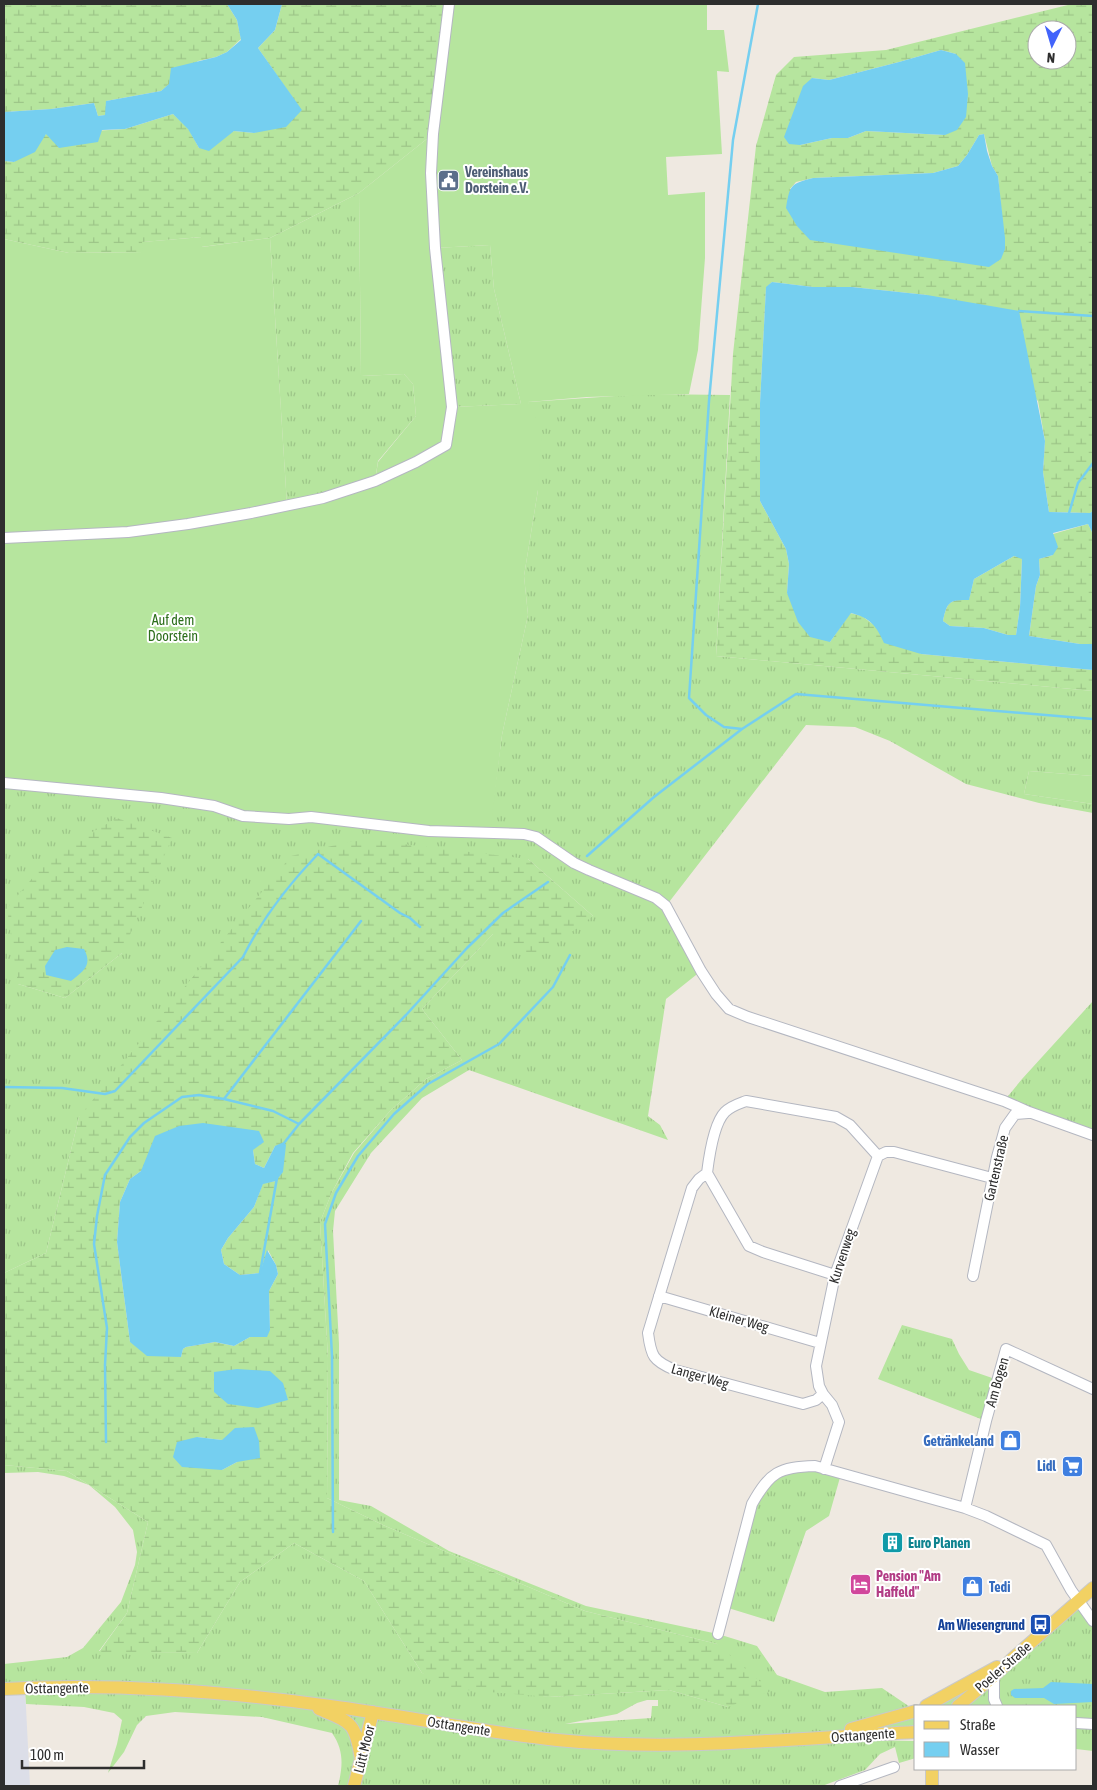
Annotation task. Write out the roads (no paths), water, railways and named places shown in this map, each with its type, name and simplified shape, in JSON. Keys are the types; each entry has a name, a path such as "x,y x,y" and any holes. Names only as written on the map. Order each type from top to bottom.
{"main road":[{"name":"Poeler Straße","path":"959,1705 1093,1588"},
{"path":"928,1705 1011,1660"},
{"name":"Osttangente","path":"4,1689 80,1686 238,1694 373,1712 501,1733 559,1740 658,1746 799,1740 914,1732"},
{"path":"304,1703 346,1720 357,1734 361,1759"},
{"name":"Lütt Moor","path":"354,1786 373,1712"},
{"path":"799,1740 861,1727 914,1712"},
{"path":"932,1770 932,1786"}],"street":[{"path":"4,538 128,532 188,524 323,498 375,481 416,462 446,445 452,407 435,248 431,173 433,134 449,4"},
{"path":"4,783 161,798 214,806 243,816 288,819 311,818 429,831 524,834 536,837 574,863 656,898 666,906 701,971 716,994 729,1009 748,1017 1004,1101 1093,1135"},
{"name":"Langer Weg","path":"823,1394 816,1400 803,1404 675,1370 660,1364 653,1357 648,1333 692,1188 707,1173 720,1121 724,1113 734,1105 746,1101 778,1105 836,1117 850,1125 878,1156"},
{"name":"Gartenstraße","path":"973,1276 992,1178 1005,1128 1016,1114 1029,1112"},
{"path":"878,1156 886,1152 894,1152 992,1178"},
{"name":"Kurvenweg","path":"824,1469 839,1422 832,1405 819,1386 816,1366 835,1275 878,1156"},
{"path":"707,1173 750,1246 835,1275"},
{"name":"Kleiner Weg","path":"659,1296 820,1343"},
{"name":"Am Bogen","path":"965,1508 1006,1349 1093,1389"},
{"path":"718,1634 752,1504 763,1485 777,1472 796,1467 815,1466 965,1508 1046,1545 1078,1602 1093,1620"},
{"path":"994,1676 994,1699 997,1705"},
{"path":"1077,1723 1093,1724"},
{"path":"840,1786 894,1767"}],"water":[{"path":"227,4 282,4 275,30 258,48 302,110 286,127 254,133 234,131 209,151 199,148 188,129 173,114 125,129 102,130 98,142 59,148 46,134 35,152 14,162 4,161 4,112 51,109 94,103 98,116 105,115 106,101 161,91 169,84 171,68 216,57 227,52 241,40 237,20"},
{"path":"941,50 956,54 965,63 968,94 966,117 957,130 945,135 866,131 848,138 832,138 800,145 789,144 784,137 803,86 812,78 829,80"},
{"path":"984,134 992,166 998,176 1005,238 1005,249 1001,259 989,267 810,240 797,226 786,208 792,187 795,184 813,178 933,173 958,166 979,135"},
{"path":"772,282 813,287 852,287 927,295 1019,311 1045,441 1043,472 1049,512 1090,513 1093,511 1093,534 1088,524 1053,533 1058,547 1053,555 1039,559 1040,575 1036,586 1029,636 1080,644 1093,644 1093,670 921,654 884,643 872,623 863,617 851,613 830,642 810,637 798,622 787,593 789,564 786,549 760,501 760,403 766,287","holes":["1014,556 1022,559 1020,607 1016,635 1008,635 984,628 950,626 943,621 946,609 950,603 957,600 969,600 974,579"]},
{"path":"67,947 84,949 87,955 85,968 71,981 46,975 45,966 55,950"},
{"path":"203,1123 259,1131 264,1142 253,1150 255,1164 264,1168 275,1146 284,1142 286,1145 283,1172 276,1181 263,1184 254,1207 228,1238 221,1250 224,1264 240,1275 260,1273 267,1250 276,1265 278,1274 269,1291 270,1330 267,1337 250,1337 234,1346 215,1342 186,1347 183,1349 181,1357 147,1356 130,1342 117,1242 120,1202 130,1179 141,1171 155,1136 179,1126"},
{"path":"237,1369 270,1371 283,1383 288,1400 258,1408 228,1404 214,1392 214,1372"},
{"path":"254,1427 259,1441 260,1458 237,1462 222,1470 182,1467 173,1457 177,1442 197,1437 222,1440 235,1428"},
{"path":"1051,1682 1093,1684 1093,1702 1054,1704 1044,1698 1015,1698 1011,1695 1011,1691 1014,1689 1043,1688"}],"waterway":[{"path":"742,729 724,727 706,715 689,698 709,401 733,140 758,4"},
{"path":"1019,311 1093,316"},
{"path":"1069,513 1078,483 1093,463"},
{"path":"587,856 654,797 742,729 796,694 1093,719"},
{"path":"4,1087 62,1088 105,1094 115,1091 243,957 277,903 318,854 420,927"},
{"path":"284,1143 299,1124 406,1015 467,948 503,913 548,882"},
{"path":"224,1099 361,921"},
{"path":"333,1532 332,1356 325,1224 336,1193 358,1156 394,1114 428,1084 499,1044 553,987 570,955"},
{"path":"106,1442 105,1365 107,1328 94,1244 105,1175 130,1137 144,1123 182,1097 199,1095 224,1099 273,1111 299,1124"},
{"path":"260,1273 277,1178"}],"place":[{"name":"Vereinshaus Dorstein e.V.","path":"449,180"},
{"name":"Getränkeland","path":"1010,1441"},
{"name":"Lidl","path":"1072,1466"},
{"name":"Euro Planen","path":"892,1543"},
{"name":"Pension \"Am Haffeld\"","path":"860,1584"},
{"name":"Tedi","path":"973,1587"},
{"name":"Am Wiesengrund","path":"1041,1625"}],"park label":[{"name":"Auf dem Doorstein","path":"173,628"}]}
